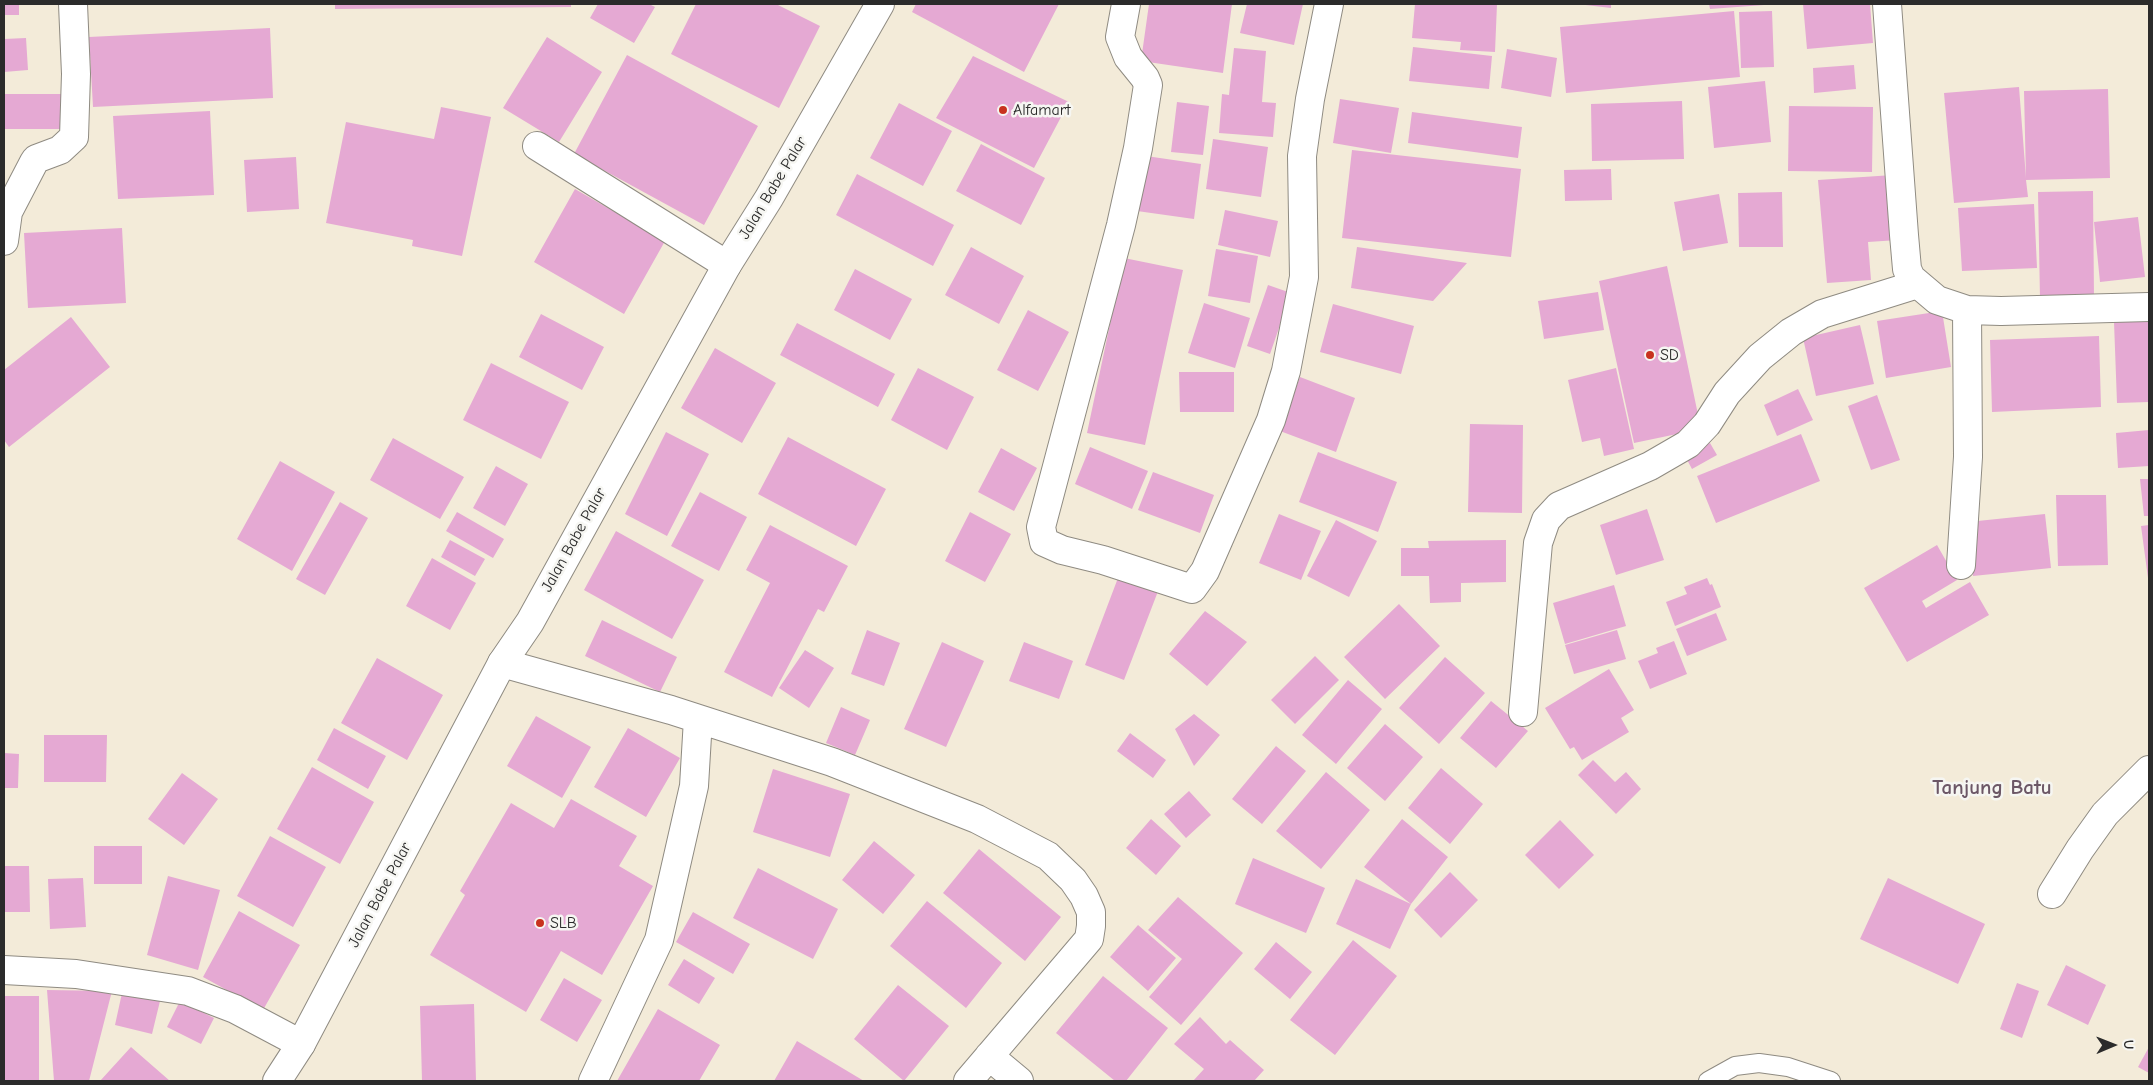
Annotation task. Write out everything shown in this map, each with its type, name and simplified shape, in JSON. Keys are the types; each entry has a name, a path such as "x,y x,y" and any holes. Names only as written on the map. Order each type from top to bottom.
{"street":[{"path":"4,241 8,212 36,159 60,150 74,137 76,74 73,4"},
{"name":"Jalan Babe Palar","path":"277,1081 301,1044 502,663 530,622 727,265 769,198 880,4"},
{"path":"1126,4 1120,37 1128,57 1145,78 1148,85 1138,148 1121,225 1040,527 1044,542 1062,550 1103,560 1192,589 1205,571 1271,420 1286,371 1304,277 1302,156 1310,99 1329,4"},
{"path":"1887,4 1907,269 1912,278 1937,300 1968,310 2001,311 2149,307"},
{"path":"536,146 727,265"},
{"path":"1523,712 1538,543 1546,520 1564,503 1650,466 1688,444 1707,424 1734,385 1760,357 1791,332 1822,314 1918,284"},
{"path":"1961,565 1968,457 1968,310"},
{"path":"502,663 629,697 832,762 978,820 1048,856 1073,880 1084,896 1091,912 1092,926 1089,939 968,1081"},
{"path":"593,1081 659,940 694,786 698,719"},
{"path":"2052,894 2080,849 2105,814 2149,770"},
{"path":"4,970 76,974 188,991 235,1009 301,1044"},
{"path":"990,1056 1019,1081"}],"lane":[{"path":"1708,1081 1735,1066 1759,1063 1788,1067 1831,1081"}],"building":[{"path":"4,4 19,4 19,15 4,15"},
{"path":"335,4 571,4 571,7 335,9"},
{"path":"598,4 649,4 655,7 634,43 590,18"},
{"path":"696,4 776,4 820,26 779,108 671,54"},
{"path":"916,4 1059,4 1024,72 912,12"},
{"path":"1149,4 1232,4 1223,73 1141,61"},
{"path":"1247,4 1303,4 1294,45 1240,33"},
{"path":"1415,4 1497,4 1495,52 1460,50 1461,42 1412,38"},
{"path":"1577,4 1611,4 1611,8"},
{"path":"1709,4 1764,4 1764,5 1710,9"},
{"path":"1803,4 1870,4 1873,43 1807,49"},
{"path":"1734,11 1740,77 1566,93 1560,27"},
{"path":"1772,11 1774,67 1741,68 1739,12"},
{"path":"270,28 273,98 93,107 89,37"},
{"path":"547,37 602,72 559,142 503,108"},
{"path":"26,38 28,70 4,72 4,39"},
{"path":"1413,47 1492,56 1489,89 1409,81"},
{"path":"1234,48 1266,51 1262,102 1276,103 1273,137 1219,133 1222,94 1229,95"},
{"path":"1507,49 1557,58 1551,97 1501,88"},
{"path":"627,55 758,126 704,225 574,154"},
{"name":"Alfamart","path":"973,56 1069,102 1034,168 936,118"},
{"path":"1854,65 1856,89 1814,93 1813,68"},
{"path":"1765,81 1771,142 1714,148 1708,87"},
{"path":"2019,87 2026,178 2024,91 2108,89 2110,178 2026,180 2028,197 1954,203 1944,93"},
{"path":"4,94 70,94 70,129 4,129"},
{"path":"1340,99 1399,108 1391,153 1333,143"},
{"path":"1682,101 1684,159 1592,161 1591,104"},
{"path":"1177,102 1209,106 1203,155 1171,152"},
{"path":"899,103 952,131 923,186 870,158"},
{"path":"1789,106 1873,107 1872,172 1788,171"},
{"path":"441,107 491,117 462,256 412,246 413,240 326,223 346,122 434,139"},
{"path":"210,111 214,195 118,199 113,116"},
{"path":"1412,112 1522,127 1518,158 1408,143"},
{"path":"1213,139 1268,147 1261,197 1206,189"},
{"path":"981,144 1045,178 1021,225 956,191"},
{"path":"1352,150 1521,169 1511,257 1342,238"},
{"path":"1146,156 1201,164 1194,219 1137,211"},
{"path":"296,157 299,209 247,212 244,160"},
{"path":"1611,169 1612,200 1565,201 1564,170"},
{"path":"857,174 954,225 933,266 836,215"},
{"path":"1893,175 1898,240 1868,242 1871,280 1827,283 1818,180"},
{"path":"575,189 665,241 624,314 534,262"},
{"path":"2093,191 2094,298 2040,299 2038,192"},
{"path":"1782,192 1783,247 1739,247 1738,193"},
{"path":"1719,194 1728,243 1683,251 1674,202"},
{"path":"2034,204 2037,268 1962,271 1958,208"},
{"path":"1225,210 1278,221 1270,257 1218,245"},
{"path":"2138,217 2145,277 2100,282 2094,222"},
{"path":"122,228 126,303 28,308 24,233"},
{"path":"971,247 1024,276 999,324 945,295"},
{"path":"1357,247 1467,263 1433,301 1351,288"},
{"path":"1216,249 1258,256 1250,303 1208,296"},
{"path":"1124,258 1183,270 1145,445 1087,433"},
{"name":"SD","path":"1667,266 1701,429 1634,443 1599,281"},
{"path":"855,269 912,299 890,340 834,310"},
{"path":"1268,285 1291,293 1270,354 1247,346"},
{"path":"1598,292 1604,330 1544,339 1538,301"},
{"path":"1204,303 1250,318 1235,368 1188,353"},
{"path":"1333,304 1414,326 1401,374 1320,352"},
{"path":"1028,310 1069,332 1038,391 997,370"},
{"path":"1942,311 1951,367 1886,378 1877,321"},
{"path":"541,314 604,347 582,390 519,357"},
{"path":"71,317 110,367 9,447 4,440 4,370"},
{"path":"2149,321 2149,402 2117,403 2114,322"},
{"path":"797,323 895,374 878,407 780,355"},
{"path":"1860,325 1874,384 1816,396 1803,338"},
{"path":"2099,336 2101,407 1992,412 1990,340"},
{"path":"715,348 776,383 742,443 681,408"},
{"path":"491,363 569,402 541,459 463,420"},
{"path":"918,368 974,397 947,450 891,420"},
{"path":"1616,368 1634,449 1604,456 1600,438 1582,442 1568,380"},
{"path":"1179,372 1234,372 1234,412 1180,412"},
{"path":"1300,377 1355,398 1336,452 1280,431"},
{"path":"1798,389 1813,420 1777,436 1764,405"},
{"path":"1877,395 1900,460 1871,470 1848,406"},
{"path":"1470,424 1523,425 1522,513 1468,512"},
{"path":"2149,430 2149,466 2118,468 2116,433"},
{"path":"666,432 709,454 667,536 625,514"},
{"path":"1801,434 1820,481 1716,523 1697,476"},
{"path":"788,437 886,489 856,546 758,494"},
{"path":"393,438 464,477 440,519 370,480"},
{"path":"1710,443 1717,455 1692,469 1685,456"},
{"path":"1090,447 1148,471 1132,509 1075,484"},
{"path":"1001,448 1037,468 1014,511 978,492"},
{"path":"1318,452 1397,482 1378,532 1299,502"},
{"path":"280,461 335,492 292,571 237,539"},
{"path":"496,466 528,484 505,526 473,508"},
{"path":"1153,472 1214,495 1200,533 1138,510"},
{"path":"2140,479 2149,479 2149,516 2144,516"},
{"path":"700,492 747,517 719,571 671,546"},
{"path":"2056,495 2106,495 2108,565 2058,566"},
{"path":"340,502 368,518 325,595 296,579"},
{"path":"1647,509 1664,560 1616,575 1600,525"},
{"path":"457,512 504,539 493,558 446,531"},
{"path":"970,512 1011,534 985,582 945,561"},
{"path":"1279,514 1321,531 1301,580 1259,563"},
{"path":"2045,514 2051,568 1973,576 1968,522"},
{"path":"1336,520 1377,541 1349,597 1307,576"},
{"path":"770,525 848,566 824,612 818,609 772,697 724,672 770,583 746,570"},
{"path":"2149,525 2149,578 2148,578 2141,526"},
{"path":"616,531 704,580 672,639 584,590"},
{"path":"450,540 485,559 475,576 441,557"},
{"path":"1506,540 1506,582 1461,583 1461,602 1430,603 1429,576 1401,576 1401,548 1429,548 1428,541"},
{"path":"1937,545 1957,580 1922,601 1926,608 1970,582 1989,615 1907,662 1864,588"},
{"path":"432,558 476,583 450,630 406,606"},
{"path":"1121,570 1160,586 1124,680 1085,665"},
{"path":"1707,578 1710,585 1712,584 1721,607 1675,626 1666,602 1687,594 1684,587"},
{"path":"1614,585 1626,626 1565,644 1553,603"},
{"path":"1399,604 1440,646 1385,699 1344,657"},
{"path":"1205,611 1247,642 1207,686 1169,654"},
{"path":"1716,613 1727,640 1687,656 1676,629"},
{"path":"602,620 677,657 660,692 585,656"},
{"path":"867,630 900,643 884,686 851,674"},
{"path":"1617,630 1626,659 1574,674 1565,645"},
{"path":"1674,641 1687,674 1650,689 1638,661 1658,653 1656,648"},
{"path":"942,642 984,661 946,747 904,729"},
{"path":"1024,642 1073,661 1059,699 1009,681"},
{"path":"805,650 834,668 809,708 779,688"},
{"path":"1315,656 1339,680 1295,724 1271,700"},
{"path":"1445,657 1485,693 1439,744 1399,708"},
{"path":"377,658 443,695 407,760 341,723"},
{"path":"1609,669 1634,710 1621,718 1629,732 1582,760 1574,747 1570,749 1545,708"},
{"path":"1348,680 1382,709 1336,764 1302,735"},
{"path":"1491,701 1528,731 1496,768 1460,738"},
{"path":"841,707 870,720 855,755 826,743"},
{"path":"1194,714 1220,735 1194,766 1175,729"},
{"path":"536,716 591,747 562,798 507,766"},
{"path":"1385,724 1423,757 1385,801 1347,768"},
{"path":"334,728 386,756 368,789 317,760"},
{"path":"628,728 680,758 646,817 594,787"},
{"path":"1130,733 1166,760 1153,778 1117,751"},
{"path":"44,735 107,735 106,782 44,782"},
{"path":"1276,746 1306,771 1262,824 1232,799"},
{"path":"4,753 19,754 18,788 4,788"},
{"path":"1593,760 1615,782 1626,772 1641,789 1616,814 1578,775"},
{"path":"312,767 374,802 340,864 277,829"},
{"path":"1441,768 1483,804 1450,844 1408,808"},
{"path":"773,769 850,794 830,857 753,832"},
{"path":"1326,772 1370,810 1321,869 1276,831"},
{"path":"182,773 218,799 184,845 148,819"},
{"path":"1189,791 1211,815 1186,838 1164,814"},
{"name":"SLB","path":"571,799 637,836 619,866 653,886 602,975 561,951 526,1012 430,955 465,895 460,891 511,803 554,828"},
{"path":"1151,819 1181,846 1156,875 1126,848"},
{"path":"1402,819 1448,857 1411,904 1364,867"},
{"path":"1560,820 1594,855 1559,889 1525,855"},
{"path":"270,836 326,867 293,927 237,896"},
{"path":"874,841 915,875 883,914 842,880"},
{"path":"94,846 142,846 142,884 94,884"},
{"path":"979,849 1061,917 1025,961 943,893"},
{"path":"1253,858 1325,888 1306,933 1235,904"},
{"path":"4,866 29,866 30,912 4,912"},
{"path":"758,868 838,909 813,959 733,918"},
{"path":"1450,872 1478,900 1441,938 1414,910"},
{"path":"168,876 220,890 198,970 147,955"},
{"path":"83,878 86,927 50,929 48,879"},
{"path":"1888,878 1985,924 1958,984 1860,939"},
{"path":"1356,879 1411,904 1390,949 1336,924"},
{"path":"1178,897 1243,953 1181,1025 1149,997 1182,959 1148,930"},
{"path":"927,901 1002,963 966,1008 890,946"},
{"path":"239,911 300,945 263,1010 203,977"},
{"path":"693,912 750,944 733,974 676,942"},
{"path":"1138,925 1176,958 1148,991 1110,957"},
{"path":"1353,940 1397,976 1335,1055 1290,1020"},
{"path":"1276,942 1312,972 1290,999 1254,969"},
{"path":"684,959 715,978 699,1004 668,985"},
{"path":"2066,965 2106,985 2088,1025 2047,1005"},
{"path":"1103,976 1168,1028 1126,1081 1115,1081 1056,1033"},
{"path":"564,978 602,1000 577,1042 540,1020"},
{"path":"2017,983 2039,991 2022,1038 2000,1029"},
{"path":"898,985 949,1026 904,1081 854,1039"},
{"path":"47,990 112,991 89,1081 54,1081"},
{"path":"122,993 160,1001 152,1034 115,1025"},
{"path":"4,996 39,996 39,1080 4,1080"},
{"path":"180,1001 214,1018 201,1044 167,1027"},
{"path":"474,1004 476,1081 422,1081 420,1006"},
{"path":"658,1009 720,1045 699,1081 617,1081"},
{"path":"1200,1017 1226,1044 1230,1040 1264,1070 1254,1081 1193,1081 1204,1069 1174,1044"},
{"path":"797,1041 864,1081 774,1081"},
{"path":"131,1047 170,1081 100,1081"},
{"path":"2149,1047 2149,1073 2138,1067"}],"place":[{"name":"Alfamart","path":"1003,110"},
{"name":"SD","path":"1650,355"},
{"name":"SLB","path":"540,923"}],"district":[{"name":"Tanjung Batu","path":"1992,788"}]}
